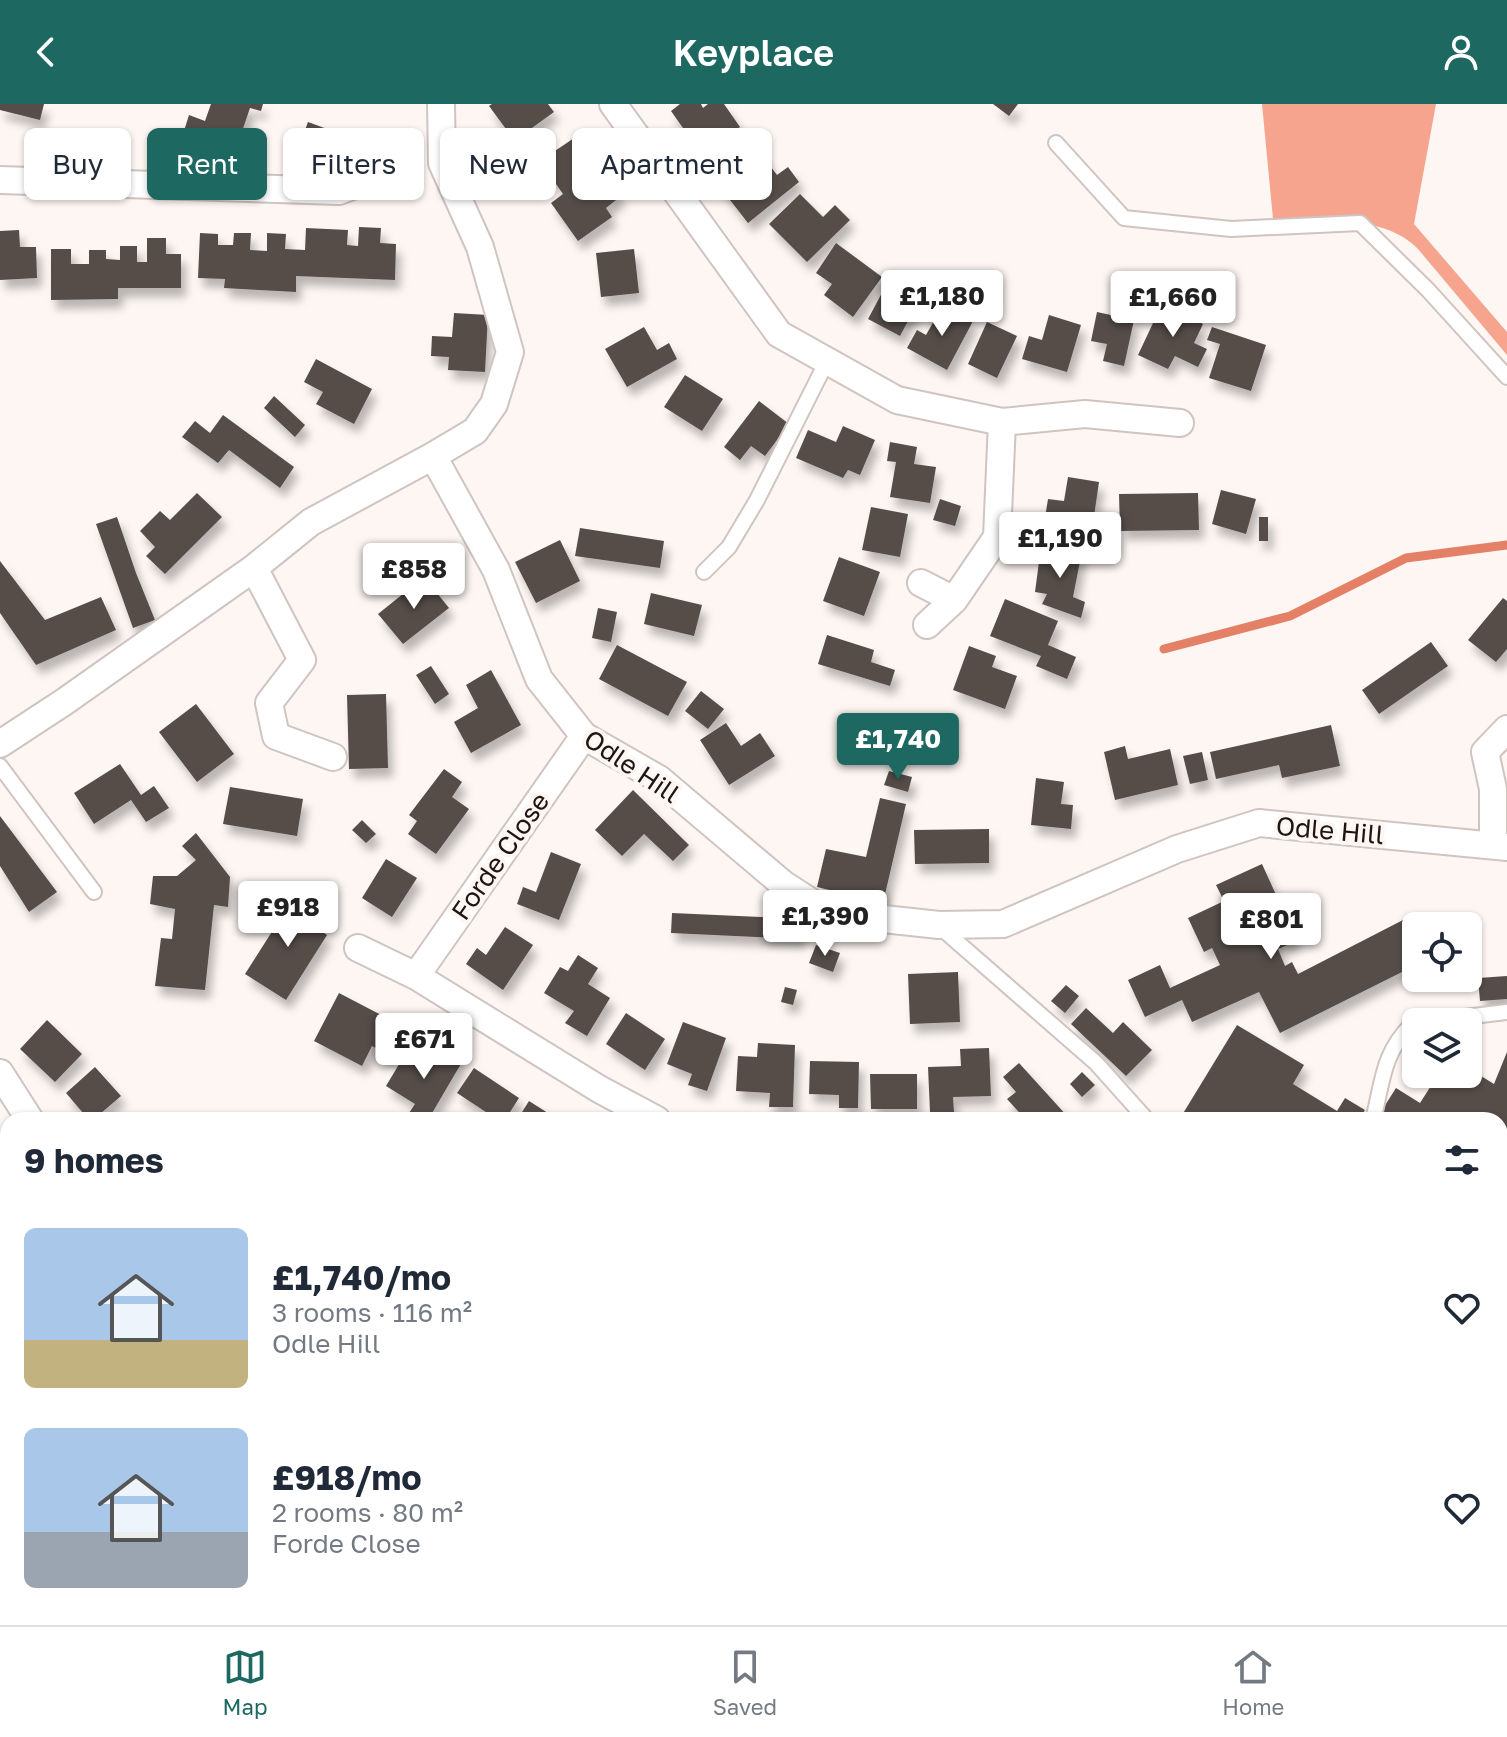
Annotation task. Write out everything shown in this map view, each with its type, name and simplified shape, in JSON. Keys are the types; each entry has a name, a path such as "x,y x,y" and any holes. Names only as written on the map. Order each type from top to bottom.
{"street":[{"path":"0,744 254,568 311,522 475,431 494,404 510,352 480,247 442,163 441,104"},
{"path":"613,104 779,334 897,400 1002,422 1085,414 1180,423"},
{"path":"0,180 283,189"},
{"path":"927,625 954,600 997,537 1002,422"},
{"name":"Odle Hill","path":"433,456 496,570 539,679 584,736 659,779 783,884 828,913 939,925 1003,924 1177,849 1259,823 1500,846"},
{"path":"254,568 302,660 269,703 276,736 333,757"},
{"path":"921,583 954,600"},
{"path":"1500,846 1485,752 1507,729"},
{"name":"Forde Close","path":"416,976 584,736"},
{"path":"358,948 416,976 599,1089 642,1112"},
{"path":"0,1073 25,1112"}],"lane":[{"path":"1056,143 1124,218 1231,229 1360,223 1428,290 1507,377"},
{"path":"704,572 729,547 757,500 827,361"},
{"path":"0,766 94,892"},
{"path":"939,925 1096,1063 1140,1112"},
{"path":"1482,1015 1507,1012"},
{"path":"1375,1112 1383,1069 1402,1035"}],"shaded area":[{"path":"1262,104 1436,104 1414,224 1507,332 1507,355 1418,249 1404,238 1388,230 1350,222 1273,219"}],"building":[{"path":"0,104 44,104 40,120 0,110"},
{"path":"211,104 263,104 261,111 250,108 243,128 185,128 189,115 205,121"},
{"path":"548,104 554,112 532,128 505,128 489,106"},
{"path":"680,104 701,104 703,108 708,104 724,104 740,127 683,128 671,111"},
{"path":"993,104 1018,104 1009,116"},
{"path":"308,122 324,128 306,128"},
{"path":"572,139 572,200 616,200 606,208 612,217 578,241 551,203 563,194 556,184 556,150"},
{"path":"788,167 799,182 748,223 730,200 772,200 772,168 777,175"},
{"path":"800,194 823,217 835,205 850,220 807,262 769,224"},
{"path":"359,227 381,228 380,243 396,244 395,280 296,276 296,292 224,288 225,279 198,278 200,233 218,234 218,245 233,245 234,233 251,233 250,250 267,251 267,233 286,234 285,249 305,250 306,228 348,230 347,245 358,246"},
{"path":"19,230 20,247 36,247 37,278 0,280 0,231"},
{"path":"147,238 166,238 166,254 181,254 181,288 118,288 118,299 51,300 51,249 71,249 71,264 89,264 89,250 106,250 106,259 120,260 120,246 137,246 137,262 147,262"},
{"path":"836,243 882,277 853,317 824,295 832,284 816,273"},
{"path":"634,249 639,293 601,297 596,253"},
{"path":"891,276 923,293 900,336 868,319"},
{"path":"1162,304 1203,324 1194,343 1207,349 1198,367 1175,356 1168,369 1138,355"},
{"path":"943,305 973,321 947,370 907,348 917,330 926,335"},
{"path":"1097,312 1134,320 1124,366 1103,361 1107,344 1091,341"},
{"path":"454,313 488,315 485,372 448,370 449,357 431,356 432,336 452,337"},
{"path":"1049,315 1081,325 1067,372 1022,359 1029,336 1042,340"},
{"path":"987,322 1017,336 997,378 968,364"},
{"path":"644,327 657,350 669,343 677,359 627,387 605,349"},
{"path":"1212,327 1266,345 1251,391 1209,378 1220,344 1207,340"},
{"path":"316,359 372,389 354,424 316,404 323,392 304,382"},
{"path":"685,375 723,399 702,431 664,407"},
{"path":"274,396 305,425 295,437 264,408"},
{"path":"759,401 789,424 765,456 751,446 740,460 724,447"},
{"path":"223,415 294,467 280,488 229,450 218,463 182,437 195,421 210,433"},
{"path":"843,426 875,440 860,475 848,470 843,478 796,458 808,430 836,442"},
{"path":"890,442 917,447 914,464 936,467 930,503 890,497 896,462 887,461"},
{"path":"1068,477 1099,482 1091,537 1043,530 1048,499 1064,501"},
{"path":"1221,490 1256,499 1246,534 1212,524"},
{"path":"197,493 222,517 165,574 146,556 155,547 140,531 160,511 170,520"},
{"path":"1198,493 1199,530 1120,531 1119,494"},
{"path":"940,499 961,506 955,526 933,520"},
{"path":"871,507 908,514 900,557 862,550"},
{"path":"117,517 155,620 133,628 96,524"},
{"path":"1259,517 1268,517 1268,541 1259,541"},
{"path":"1109,524 1116,542 1104,547 1097,529"},
{"path":"580,528 664,541 660,568 575,556"},
{"path":"560,540 580,581 536,603 515,562"},
{"path":"1041,547 1082,551 1073,597 1085,602 1081,618 1042,604 1047,594 1035,592"},
{"path":"839,557 880,572 864,616 823,601"},
{"path":"0,561 45,620 101,597 116,630 36,665 0,613"},
{"path":"424,577 449,608 403,644 378,614"},
{"path":"651,593 702,605 694,636 644,624"},
{"path":"1503,598 1507,601 1507,649 1496,662 1468,640"},
{"path":"1005,599 1058,621 1048,645 1076,657 1067,679 1036,666 1041,656 990,636"},
{"path":"598,608 617,612 611,642 592,638"},
{"path":"827,635 874,650 871,662 895,670 890,686 818,664"},
{"path":"1431,642 1448,666 1379,714 1362,690"},
{"path":"617,645 687,682 668,716 599,679"},
{"path":"969,646 996,656 992,667 1017,676 1005,709 953,690"},
{"path":"431,666 449,694 435,704 416,675"},
{"path":"491,670 521,725 471,753 454,722 478,708 466,685"},
{"path":"701,691 724,709 708,729 685,711"},
{"path":"386,694 388,768 349,769 347,695"},
{"path":"196,704 234,754 197,782 159,732"},
{"path":"726,723 741,746 760,733 775,756 729,785 700,740"},
{"path":"1331,725 1340,766 1282,778 1279,765 1216,779 1210,752"},
{"path":"1125,746 1128,759 1170,749 1178,785 1115,800 1104,752"},
{"path":"1202,752 1208,780 1190,784 1183,756"},
{"path":"120,764 141,795 154,786 169,808 146,822 131,800 94,824 74,793"},
{"path":"444,769 462,782 452,797 469,809 436,854 408,834 417,821 409,815"},
{"path":"889,771 912,777 908,792 884,785"},
{"path":"1036,778 1064,782 1061,804 1073,805 1071,829 1031,825"},
{"path":"230,787 303,799 297,836 223,824"},
{"path":"633,790 689,845 673,861 644,834 622,856 595,830"},
{"path":"880,798 906,804 883,903 817,887 826,849 866,857"},
{"path":"0,816 57,892 29,912 0,866"},
{"path":"362,820 376,834 366,843 352,830"},
{"path":"989,829 989,863 915,864 914,830"},
{"path":"196,833 230,877 228,907 214,905 205,990 155,986 161,938 172,939 175,909 150,904 153,876 177,876 196,860 182,846"},
{"path":"551,852 581,864 559,920 517,904 523,887 536,892"},
{"path":"386,859 417,878 392,917 362,898"},
{"path":"1262,864 1297,941 1278,949 1285,966 1292,962 1298,974 1402,921 1402,972 1280,1033 1259,992 1192,1022 1182,1000 1145,1017 1128,980 1160,965 1170,988 1220,965 1212,948 1204,952 1188,918 1224,901 1216,885"},
{"path":"296,894 322,910 312,925 327,935 286,1000 245,974"},
{"path":"672,913 802,919 801,939 671,933"},
{"path":"505,927 533,945 503,990 466,964 477,948 486,955"},
{"path":"816,945 840,953 833,972 809,963"},
{"path":"578,955 598,968 588,984 610,998 587,1036 565,1023 574,1011 544,993 560,967 568,971"},
{"path":"958,972 960,1022 910,1024 908,974"},
{"path":"1507,976 1507,999 1480,1001 1482,978"},
{"path":"1066,985 1079,996 1065,1013 1051,1001"},
{"path":"785,987 797,990 793,1005 781,1002"},
{"path":"339,993 408,1029 393,1057 372,1046 362,1066 314,1041"},
{"path":"1086,1008 1113,1033 1123,1022 1152,1050 1126,1076 1071,1024"},
{"path":"626,1013 665,1039 645,1070 606,1044"},
{"path":"47,1020 82,1054 55,1082 20,1049"},
{"path":"683,1022 726,1038 707,1091 688,1085 692,1074 667,1064"},
{"path":"1237,1025 1304,1065 1293,1084 1337,1111 1345,1098 1365,1110 1364,1112 1184,1112"},
{"path":"758,1043 795,1045 793,1107 769,1107 770,1093 736,1091 738,1056 757,1057"},
{"path":"438,1047 462,1062 433,1112 410,1112 415,1104 386,1086 407,1051 428,1064"},
{"path":"989,1048 991,1096 953,1097 954,1112 930,1112 928,1067 961,1066 960,1049"},
{"path":"1507,1052 1507,1112 1381,1112 1396,1088 1420,1103 1430,1088 1482,1088 1482,1077 1494,1084"},
{"path":"810,1061 859,1062 858,1108 839,1108 839,1095 809,1094"},
{"path":"1019,1063 1063,1112 1019,1112 1007,1099 1016,1092 1003,1077"},
{"path":"95,1067 121,1096 102,1112 82,1112 66,1093"},
{"path":"474,1068 519,1098 510,1112 486,1112 457,1093"},
{"path":"1082,1072 1095,1085 1082,1097 1070,1084"},
{"path":"870,1074 917,1074 917,1109 871,1109"},
{"path":"529,1101 546,1112 522,1112"}],"waterway":[{"path":"1164,649 1290,616 1406,558 1507,545"}]}
